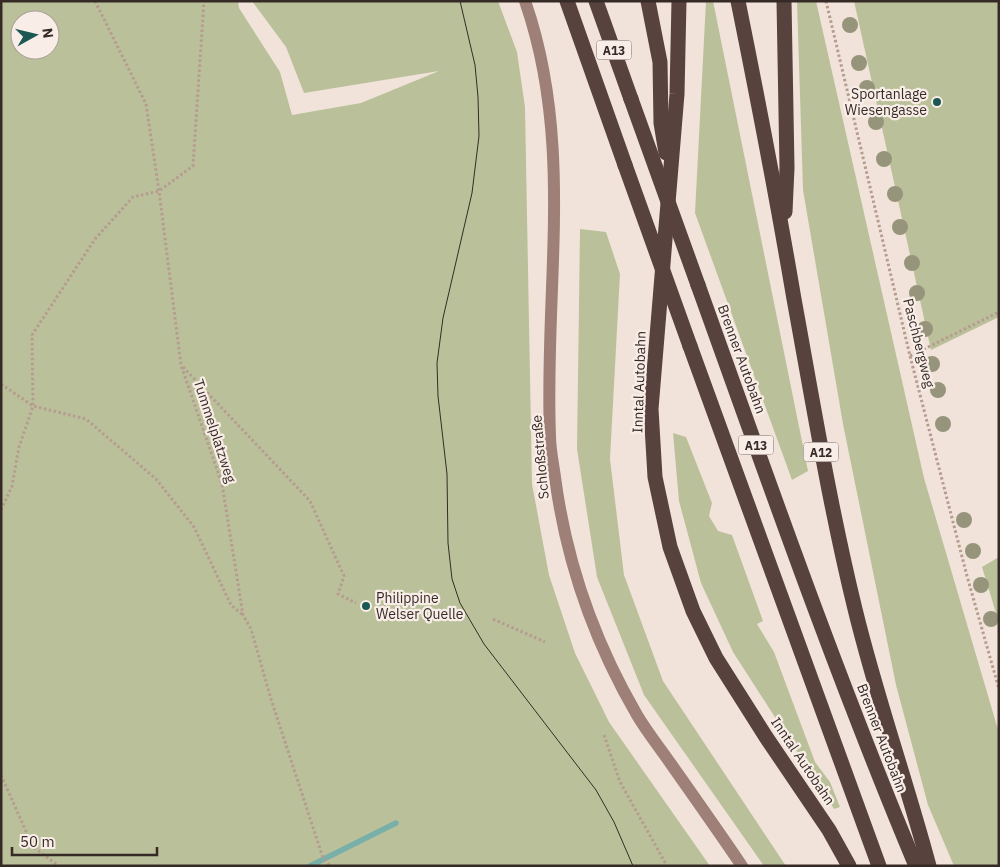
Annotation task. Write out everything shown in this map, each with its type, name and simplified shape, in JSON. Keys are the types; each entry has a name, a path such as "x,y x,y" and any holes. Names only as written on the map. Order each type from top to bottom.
{"highway":[{"name":"A13","path":"567,1 690,346 880,866"},
{"name":"Brenner Autobahn","path":"596,1 813,605 883,787 916,866"},
{"path":"648,1 660,62 661,123 669,177"},
{"name":"Inntal Autobahn","path":"678,1 677,94 651,410 655,477 670,547 693,611 716,658 756,722 829,830 849,866"},
{"name":"A12","path":"738,1 784,241 824,468 854,608 882,711 911,800 929,866"},
{"path":"784,1 787,168 784,241"}],"main road":[{"name":"Schloßstraße","path":"525,1 546,80 551,115 555,208 550,323 550,437 566,542 594,628 638,716 742,866"}],"path":[{"name":"Tummelplatzweg","path":"95,1 146,104 181,365 222,484 243,615 251,629 271,699 324,858 330,866"},
{"path":"1,510 12,486 19,447 33,406 32,335 95,239 133,197 159,191 193,166 204,1"},
{"name":"Paschbergweg","path":"826,1 910,356 967,576 999,689"},
{"path":"910,356 999,312"},
{"path":"181,365 310,501 344,576 338,594 356,602"},
{"path":"1,384 33,406 86,419 156,479 194,527 232,606 243,615"},
{"path":"493,619 545,642"},
{"path":"604,735 620,782 668,866"},
{"path":"1,775 33,847 59,866"}],"green space":[{"path":"1,1 238,1 239,8 280,72 292,115 361,103 439,71 304,93 286,47 252,1 498,1 517,52 525,107 532,484 549,575 575,653 609,722 710,866 1,866"},
{"path":"706,1 713,1 808,471 792,480 695,213"},
{"path":"797,1 816,1 924,478 999,733 999,866 954,866 928,805 896,685 843,424 803,190"},
{"name":"Sportanlage Wiesengasse","path":"854,1 999,1 999,317 931,350"},
{"path":"580,229 606,232 620,274 610,459 624,575 663,681 786,866 764,866 644,695 597,577 577,449"},
{"path":"673,433 686,437 712,503 709,516 718,531 732,535 763,621 757,624 774,652 815,762 830,782 840,807 834,809 733,652 701,583 679,501"},
{"path":"999,557 999,623 982,567"}],"waterway":[{"path":"310,866 396,823"}],"tram line":[{"path":"460,1 475,65 479,136 472,193 443,318 437,363 438,396 447,474 448,543 452,579 460,603 484,644 596,790 614,822 633,866"}],"place":[{"name":"Sportanlage Wiesengasse","path":"937,102"},
{"name":"Philippine Welser Quelle","path":"366,606"}]}
